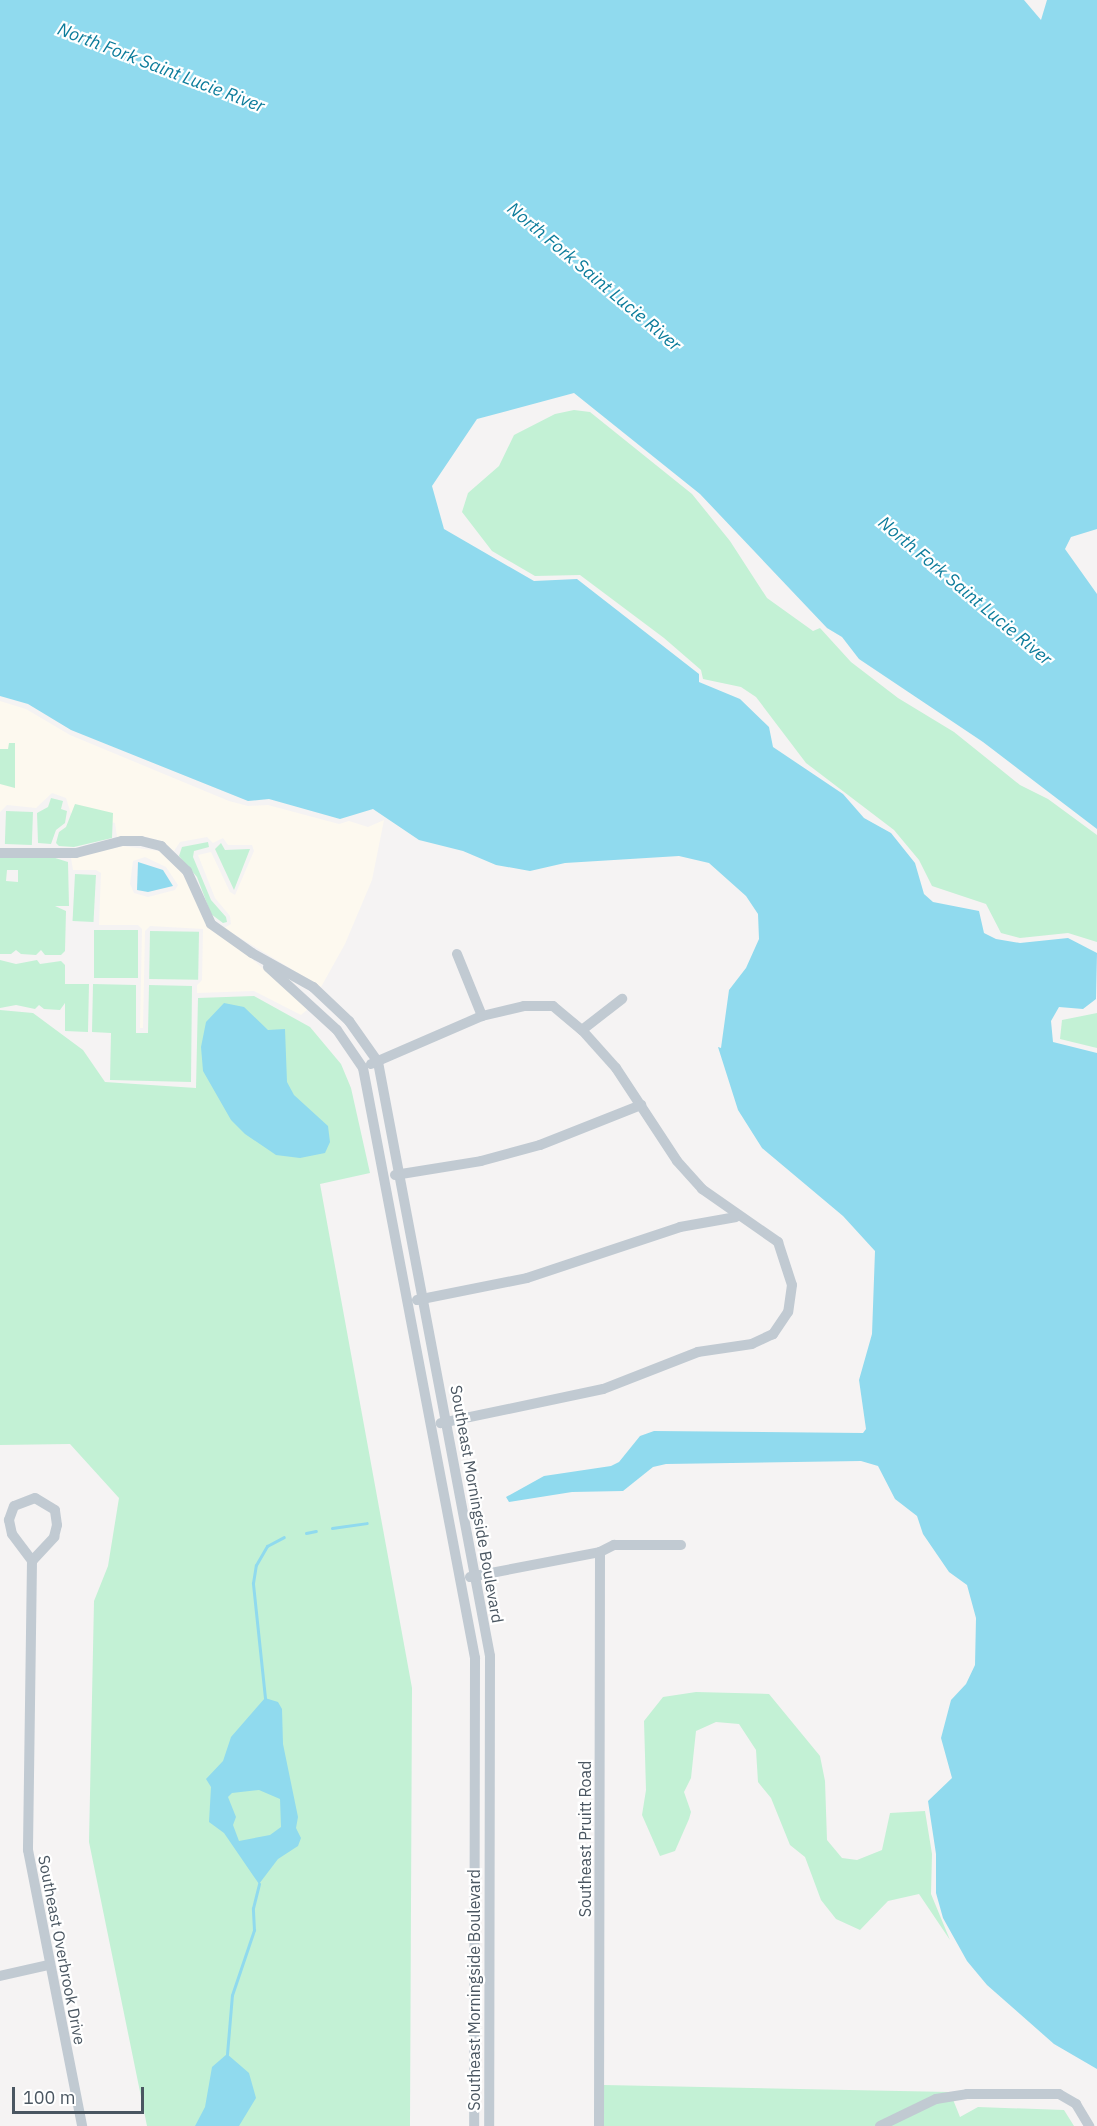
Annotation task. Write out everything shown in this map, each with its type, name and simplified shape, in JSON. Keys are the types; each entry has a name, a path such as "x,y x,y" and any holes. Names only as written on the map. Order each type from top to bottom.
{"street":[{"name":"Southeast Morningside Boulevard","path":"0,853 76,854 122,841 141,840 161,846 187,871 211,924 252,953 313,987 349,1021 378,1062 490,1656 487,1995 489,2126"},
{"name":"Southeast Morningside Boulevard","path":"252,953 338,1030 363,1068 432,1425 475,1658 471,1995 474,2126"},
{"path":"457,954 482,1016"},
{"path":"582,1030 622,999"},
{"path":"363,1068 482,1016 541,1004 553,1006 582,1030 616,1068 677,1161 702,1189 736,1217 778,1242 788,1262 792,1286 788,1312 773,1334 752,1344 698,1352 603,1389 432,1425"},
{"path":"385,1177 481,1161 540,1146 640,1106"},
{"path":"408,1301 527,1278 680,1227 736,1217"},
{"path":"35,1497 55,1510 57,1525 54,1537 32,1561 12,1534 9,1520 14,1506 35,1497"},
{"path":"460,1579 600,1552 614,1545 681,1545"},
{"name":"Southeast Pruitt Road","path":"599,2126 600,1552"},
{"name":"Southeast Overbrook Drive","path":"32,1561 28,1850 48,1965 82,2126"},
{"path":"475,1717 490,1717"},
{"path":"473,1856 488,1856"},
{"path":"0,1976 48,1965"},
{"path":"471,1995 487,1995"},
{"path":"880,2126 936,2099 967,2094 1059,2094 1076,2104 1089,2126"}],"shaded area":[{"path":"0,701 26,709 70,735 229,801 248,806 268,805 339,824 349,821 368,827 384,820 372,880 345,944 321,987 224,928 231,924 230,916 215,898 198,855 211,852 230,892 235,895 254,851 252,845 228,845 223,838 213,843 207,837 180,842 174,851 162,841 142,836 117,837 115,823 71,814 66,798 52,793 36,808 7,805 0,812"},
{"path":"123,846 159,851 183,874 209,928 250,957 308,1009 301,1015 254,991 197,993 197,985 202,980 203,929 150,926 145,931 143,1028 140,1028 142,929 138,925 99,925 101,873 96,870 73,870 71,858","holes":["145,857 166,867 178,885 175,890 148,897 134,893 130,884 133,861"]}],"green space":[{"path":"574,410 590,412 692,494 730,541 767,598 813,631 820,628 851,662 898,698 954,732 1020,785 1048,799 1097,835 1097,942 1068,933 1020,938 1001,933 986,904 932,886 919,860 894,830 806,763 756,697 741,687 703,679 701,670 664,638 580,575 535,576 492,551 462,512 468,493 499,466 514,435 555,414"},
{"path":"9,743 15,743 15,788 0,784 0,749 8,749"},
{"path":"51,798 63,801 61,809 67,811 65,823 56,830 51,844 38,843 37,813 48,807"},
{"path":"75,804 113,813 112,838 74,847 59,846 56,843 59,832 66,827"},
{"path":"6,811 33,812 32,845 5,844"},
{"path":"208,842 209,847 194,851 193,857 211,900 226,917 227,922 223,923 211,914 197,877 179,856 182,847"},
{"path":"221,843 225,850 250,849 234,890 215,849"},
{"path":"0,855 52,857 68,862 69,906 55,906 66,911 65,951 61,955 45,955 41,950 36,955 21,954 16,950 11,954 0,954","holes":["7,870 18,870 18,882 6,881"]},
{"path":"75,874 96,875 94,922 73,921"},
{"path":"94,930 138,930 138,978 94,978"},
{"path":"150,931 199,932 198,980 149,979"},
{"path":"0,960 16,964 37,960 40,964 61,961 65,965 65,984 89,984 88,1032 65,1031 65,1003 60,1010 44,1009 39,1005 35,1009 16,1005 0,1008"},
{"path":"93,984 136,985 136,1033 148,1033 149,985 192,986 191,1082 110,1080 111,1033 92,1032"},
{"path":"254,996 310,1027 341,1064 351,1088 370,1173 320,1184 412,1688 410,2126 147,2126 89,1842 94,1601 108,1566 119,1498 70,1444 0,1445 0,1010 33,1013 83,1050 105,1082 196,1088 198,998"},
{"path":"1097,1013 1097,1048 1060,1039 1062,1020"},
{"path":"696,1692 769,1694 820,1756 825,1781 827,1840 842,1858 857,1860 882,1850 890,1813 925,1811 932,1854 931,1894 950,1940 919,1894 888,1901 860,1930 836,1919 821,1900 805,1857 790,1845 771,1798 758,1782 756,1750 739,1724 716,1722 696,1731 691,1778 684,1792 691,1812 689,1819 675,1851 660,1856 642,1815 646,1790 644,1721 663,1697"},
{"path":"604,2085 950,2092 960,2117 978,2107 1064,2110 1074,2126 604,2126"}],"water":[{"name":"North Fork Saint Lucie River","path":"0,0 1024,0 1041,20 1047,0 1097,0 1097,529 1071,537 1065,549 1097,594 1097,829 983,742 859,659 842,637 827,628 700,494 574,393 477,419 432,486 444,529 534,581 577,579 699,674 699,682 740,699 769,727 773,747 843,794 864,818 891,833 915,863 924,894 933,902 979,911 984,933 996,939 1020,943 1068,938 1097,953 1096,999 1083,1009 1059,1007 1051,1021 1053,1042 1097,1053 1097,2069 1054,2044 987,1985 967,1961 943,1918 936,1893 936,1854 928,1801 952,1778 941,1738 951,1700 966,1684 975,1665 976,1618 967,1585 949,1572 923,1534 917,1516 895,1499 878,1466 861,1461 666,1464 653,1467 623,1491 572,1492 509,1502 506,1497 544,1476 611,1466 619,1462 640,1436 654,1431 863,1433 866,1429 859,1380 872,1334 875,1251 843,1216 762,1148 738,1110 718,1047 721,1048 729,990 746,968 759,939 758,914 746,896 709,863 679,856 565,863 530,871 496,865 463,851 419,840 373,809 340,819 269,799 248,801 71,730 28,704 0,696"},
{"path":"138,862 163,870 173,886 148,892 137,890"},
{"path":"224,1003 244,1007 268,1030 285,1029 287,1082 294,1095 328,1126 330,1142 325,1153 300,1158 276,1155 245,1134 231,1120 203,1071 201,1047 206,1022"},
{"path":"265,1698 278,1702 282,1709 283,1744 298,1817 296,1828 301,1838 298,1846 278,1859 259,1884 224,1833 209,1822 211,1787 206,1779 223,1761 231,1737","holes":["259,1790 280,1799 281,1827 270,1835 239,1841 233,1825 236,1817 228,1797 232,1793"]},
{"path":"227,2054 249,2073 256,2098 239,2126 195,2126 205,2107 212,2067"}],"waterway":[{"path":"332,1528 367,1523"},
{"path":"306,1533 316,1531"},
{"path":"265,1698 253,1583 256,1565 267,1546 284,1537"},
{"path":"227,2054 232,1995 254,1930 253,1908 259,1884"}]}
